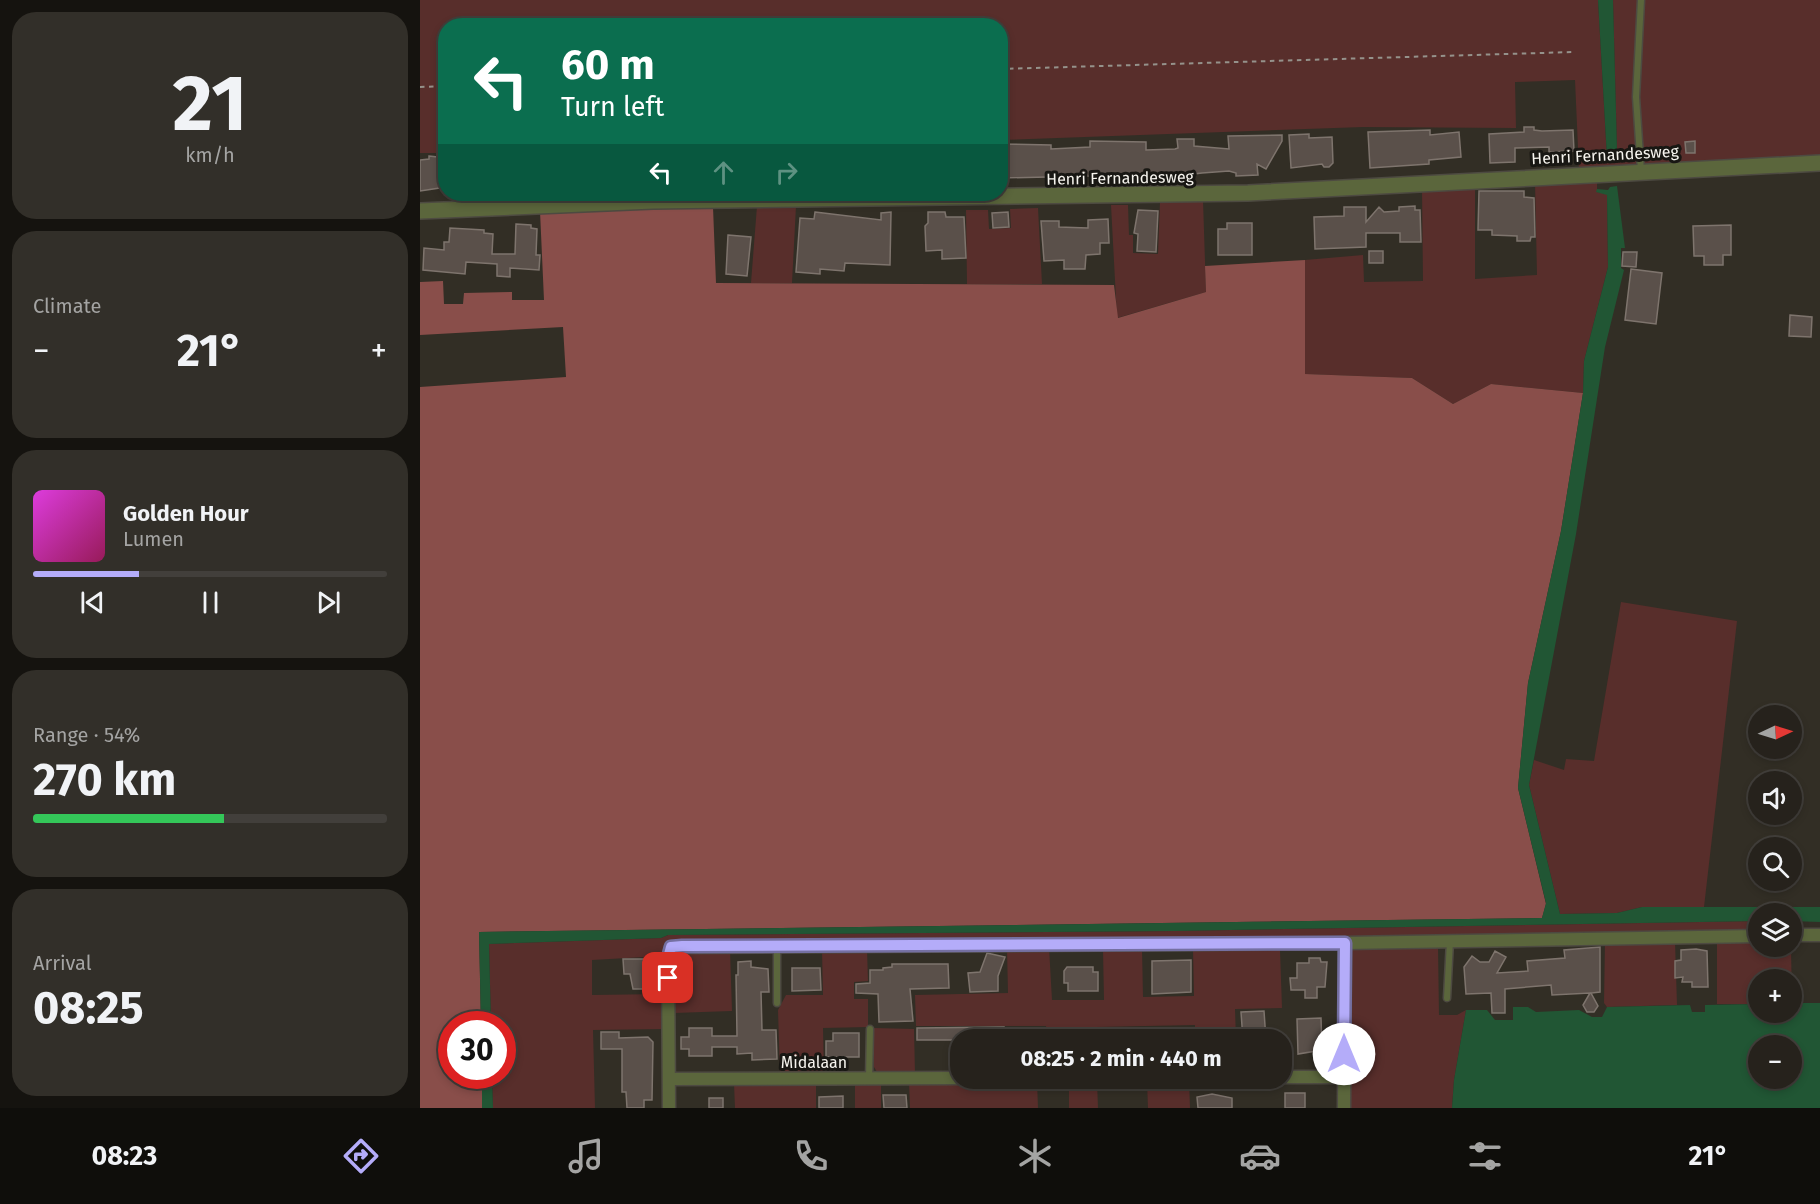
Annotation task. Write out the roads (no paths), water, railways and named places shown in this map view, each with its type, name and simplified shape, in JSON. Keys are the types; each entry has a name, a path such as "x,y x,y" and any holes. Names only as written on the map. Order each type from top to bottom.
{"street":[{"name":"Henri Fernandesweg","path":"1008,196 1248,193 1820,163"},
{"name":"Henri Fernandesweg","path":"420,211 653,201"},
{"path":"1802,935 1820,935"},
{"path":"669,1108 668,958 671,947 1345,943 1748,936"},
{"path":"1344,1108 1345,943"},
{"path":"1292,1077 1344,1077"},
{"name":"Midalaan","path":"669,1079 950,1078"}],"lane":[{"path":"1641,0 1636,97 1641,171"},
{"path":"1447,998 1450,941"},
{"path":"777,945 777,1003"},
{"path":"869,1079 870,1029"}]}
